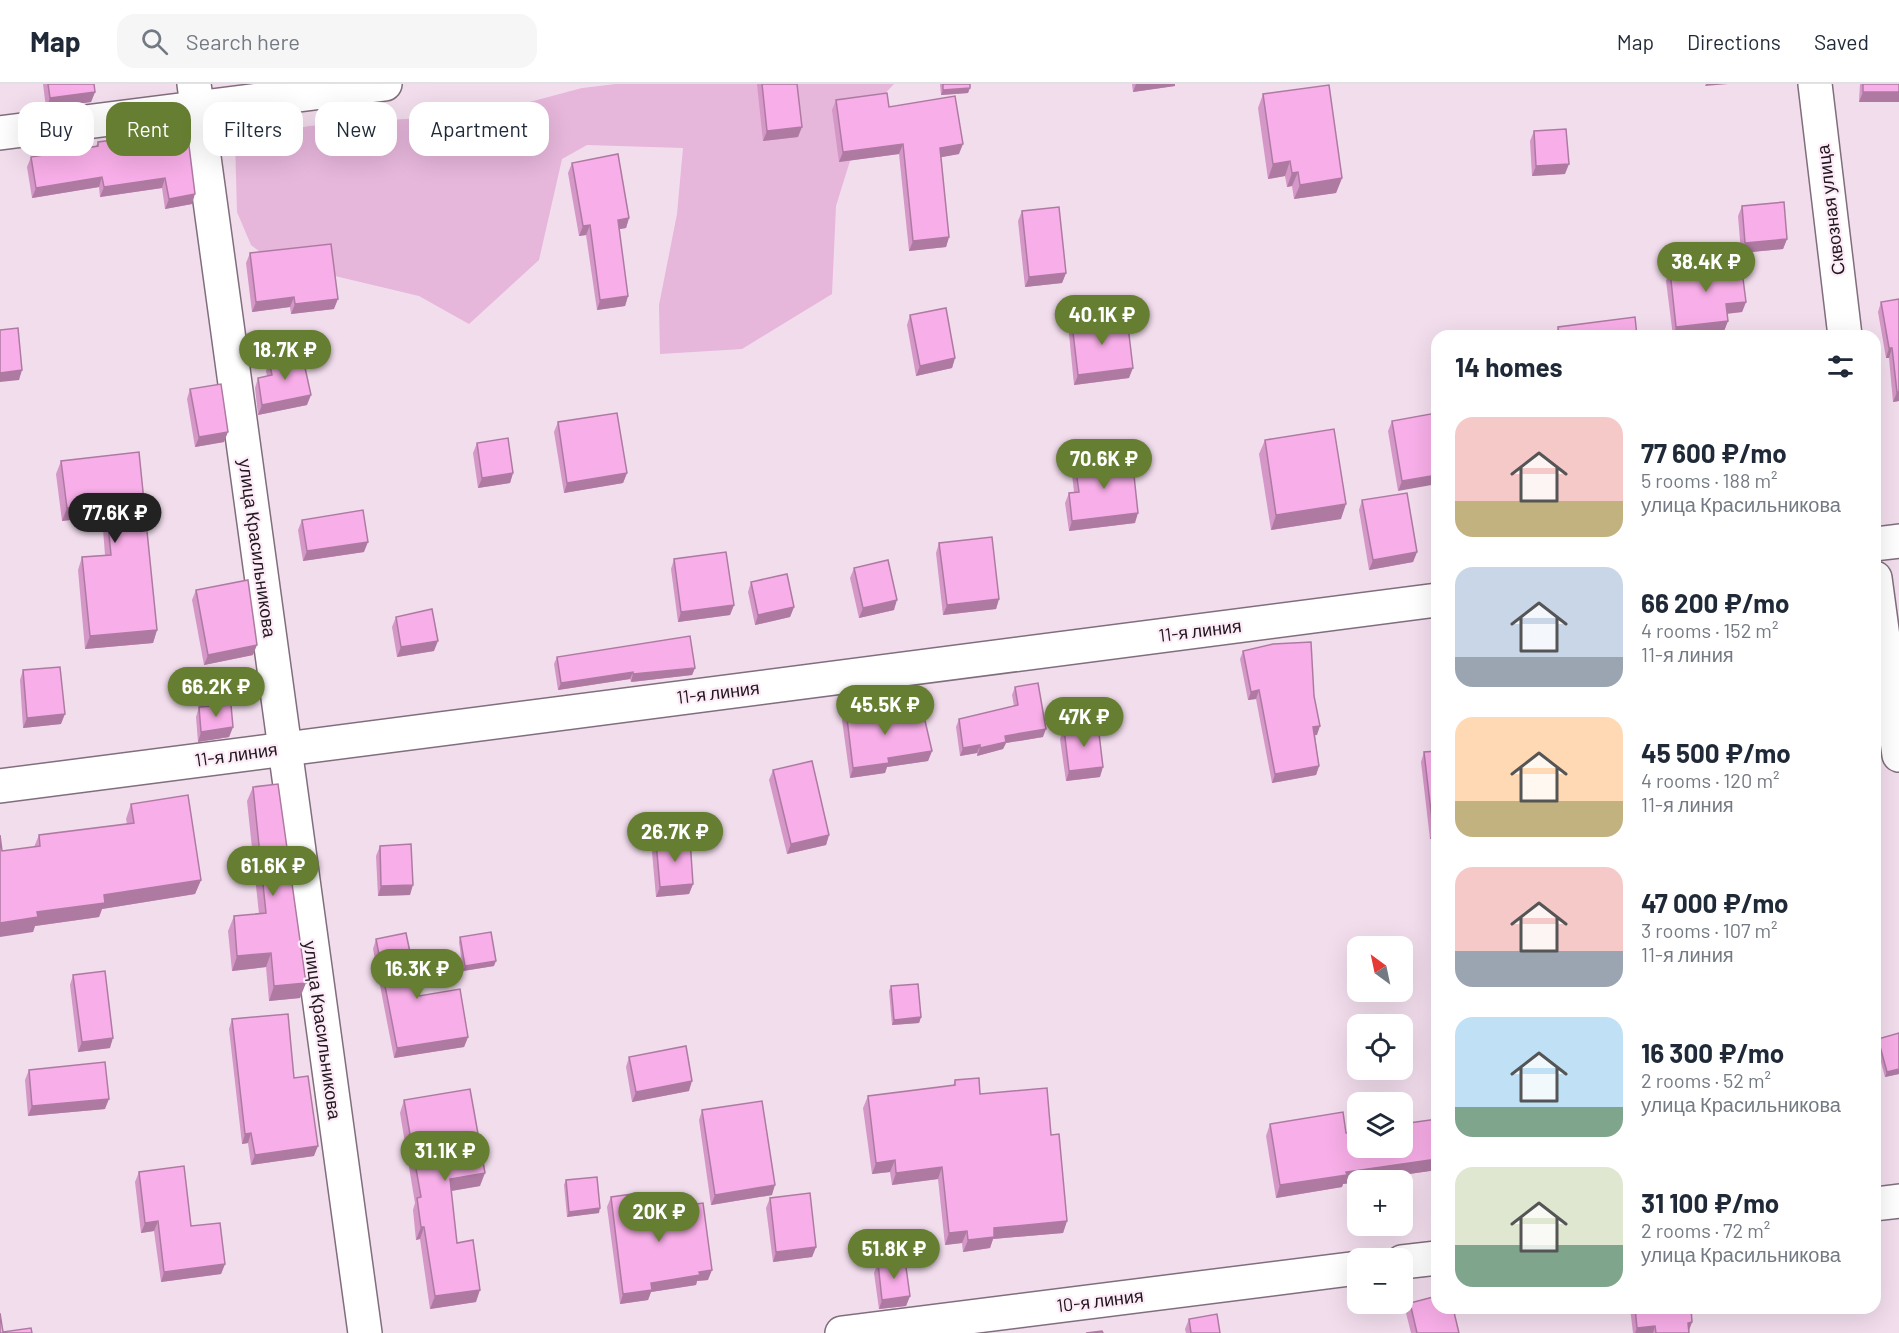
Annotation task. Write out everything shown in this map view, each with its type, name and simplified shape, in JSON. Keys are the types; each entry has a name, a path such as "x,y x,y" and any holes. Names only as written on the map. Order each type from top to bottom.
{"street":[{"path":"0,133 196,97 385,84"},
{"name":"Сквозная улица","path":"1815,84 1844,330"},
{"name":"улица Красильникова","path":"196,97 365,1333"},
{"path":"1881,543 1899,541"},
{"name":"11-я линия","path":"0,786 1431,601"},
{"path":"1881,622 1899,755"},
{"path":"1881,1203 1899,1201"},
{"path":"1413,1261 1431,1259"},
{"name":"10-я линия","path":"842,1333 1347,1269"}],"shaded area":[{"path":"616,84 894,84 875,104 858,135 836,206 832,294 742,349 660,354 659,305 677,214 683,148 587,145 562,159 539,260 469,324 419,296 272,261 251,245 237,212 235,156 303,156 303,127 315,126 315,156 397,156 397,120 409,119 409,156 549,156 549,102 530,102 582,88"}],"building":[{"path":"48,84 94,84 95,92 50,98"},
{"path":"762,84 797,84 802,127 767,131"},
{"path":"943,84 970,84 970,88 943,90"},
{"path":"1863,84 1899,84 1899,92 1863,92"},
{"path":"1329,85 1342,178 1300,185 1298,172 1292,173 1290,161 1273,164 1263,94"},
{"path":"887,93 889,107 955,96 963,144 940,148 949,237 913,241 903,144 843,152 836,100"},
{"path":"1566,129 1569,164 1536,166 1534,131"},
{"path":"106,141 106,156 190,156 195,194 169,199 165,178 104,187 102,177 36,188 31,157 94,156 94,147 98,146 98,142"},
{"path":"618,154 629,218 618,220 628,296 600,300 590,225 583,226 572,163"},
{"path":"1784,202 1787,239 1745,243 1742,206"},
{"path":"1059,207 1066,273 1029,277 1022,211"},
{"path":"331,244 338,299 295,304 294,297 256,302 250,253"},
{"path":"1741,263 1746,302 1726,304 1728,321 1676,327 1670,271"},
{"path":"1899,299 1899,392 1897,392 1892,348 1889,348 1881,302"},
{"path":"946,308 955,358 920,366 910,315"},
{"path":"1635,317 1636,330 1558,330 1558,327"},
{"path":"1127,318 1133,368 1078,375 1072,324"},
{"path":"18,328 22,370 0,373 0,330"},
{"path":"302,354 311,395 262,405 258,378 272,375 269,361"},
{"path":"221,384 228,432 199,437 190,389"},
{"path":"617,413 627,473 567,483 558,422"},
{"path":"1431,414 1431,476 1402,481 1392,421"},
{"path":"1334,429 1346,504 1276,515 1265,440"},
{"path":"508,438 513,473 482,478 477,443"},
{"path":"139,452 157,630 90,636 82,557 111,555 106,503 67,508 61,461"},
{"path":"1132,457 1138,513 1072,521 1069,493 1079,492 1075,464"},
{"path":"1407,493 1417,552 1373,560 1362,500"},
{"path":"363,510 368,542 307,551 302,520"},
{"path":"992,537 999,599 947,605 939,543"},
{"path":"726,552 734,605 681,612 674,559"},
{"path":"888,560 897,600 863,608 854,568"},
{"path":"787,574 794,607 758,615 751,582"},
{"path":"248,580 257,645 208,655 196,590"},
{"path":"432,609 438,641 401,647 396,617"},
{"path":"690,636 695,668 633,674 633,672 561,683 557,657"},
{"path":"1311,642 1314,696 1320,726 1313,727 1319,766 1275,774 1259,690 1251,692 1243,651 1273,644"},
{"path":"60,667 65,714 27,718 23,670"},
{"path":"1038,683 1046,729 1005,736 1006,742 980,748 980,745 963,748 959,719 1018,705 1015,687"},
{"path":"231,705 233,727 201,732 199,707"},
{"path":"881,706 883,718 923,712 932,751 888,758 889,763 853,768 846,710"},
{"path":"1098,725 1103,767 1069,771 1064,729"},
{"path":"1431,751 1431,812 1424,752"},
{"path":"812,761 829,835 791,844 773,770"},
{"path":"278,784 306,983 274,986 271,953 237,956 234,916 266,913 253,787"},
{"path":"188,795 201,880 104,895 105,903 37,912 38,917 0,923 0,835 2,851 40,846 39,835 134,823 131,804"},
{"path":"690,839 693,884 660,887 656,842"},
{"path":"411,844 413,885 381,886 380,846"},
{"path":"491,932 496,961 465,966 460,937"},
{"path":"406,933 419,996 460,989 468,1037 397,1048 376,939"},
{"path":"105,971 113,1038 82,1042 73,975"},
{"path":"918,984 921,1017 894,1020 891,986"},
{"path":"288,1014 294,1078 308,1076 318,1146 255,1155 251,1133 245,1134 232,1019"},
{"path":"1899,1033 1899,1069 1887,1072 1881,1050 1881,1038"},
{"path":"686,1046 692,1081 636,1092 629,1057"},
{"path":"105,1062 109,1099 32,1106 29,1070"},
{"path":"979,1078 980,1094 1047,1088 1051,1135 1059,1134 1067,1221 994,1228 994,1237 968,1240 967,1231 949,1233 942,1167 896,1173 895,1160 876,1163 868,1096 955,1085 955,1080"},
{"path":"470,1089 485,1173 450,1179 457,1243 473,1240 480,1290 435,1296 424,1227 421,1227 417,1198 421,1197 404,1100"},
{"path":"762,1101 775,1185 715,1195 702,1110"},
{"path":"1343,1112 1347,1133 1347,1158 1413,1158 1413,1122 1431,1120 1431,1160 1347,1170 1347,1175 1280,1185 1270,1124"},
{"path":"184,1166 191,1226 220,1223 225,1264 164,1272 158,1221 145,1223 139,1172"},
{"path":"597,1177 600,1208 569,1212 566,1180"},
{"path":"639,1193 641,1212 703,1203 712,1270 699,1272 700,1275 651,1283 652,1290 623,1294 611,1197"},
{"path":"810,1193 816,1247 776,1252 770,1198"},
{"path":"905,1260 910,1296 882,1300 878,1263"},
{"path":"1431,1298 1431,1314 1454,1314 1459,1333 1417,1333 1413,1314 1413,1302"},
{"path":"0,1313 3,1332 31,1328 32,1333 0,1333"},
{"path":"1217,1314 1220,1333 1191,1333 1189,1319"},
{"path":"1636,1314 1691,1314 1692,1322 1688,1323 1689,1333 1656,1333 1655,1326 1637,1328"}]}
